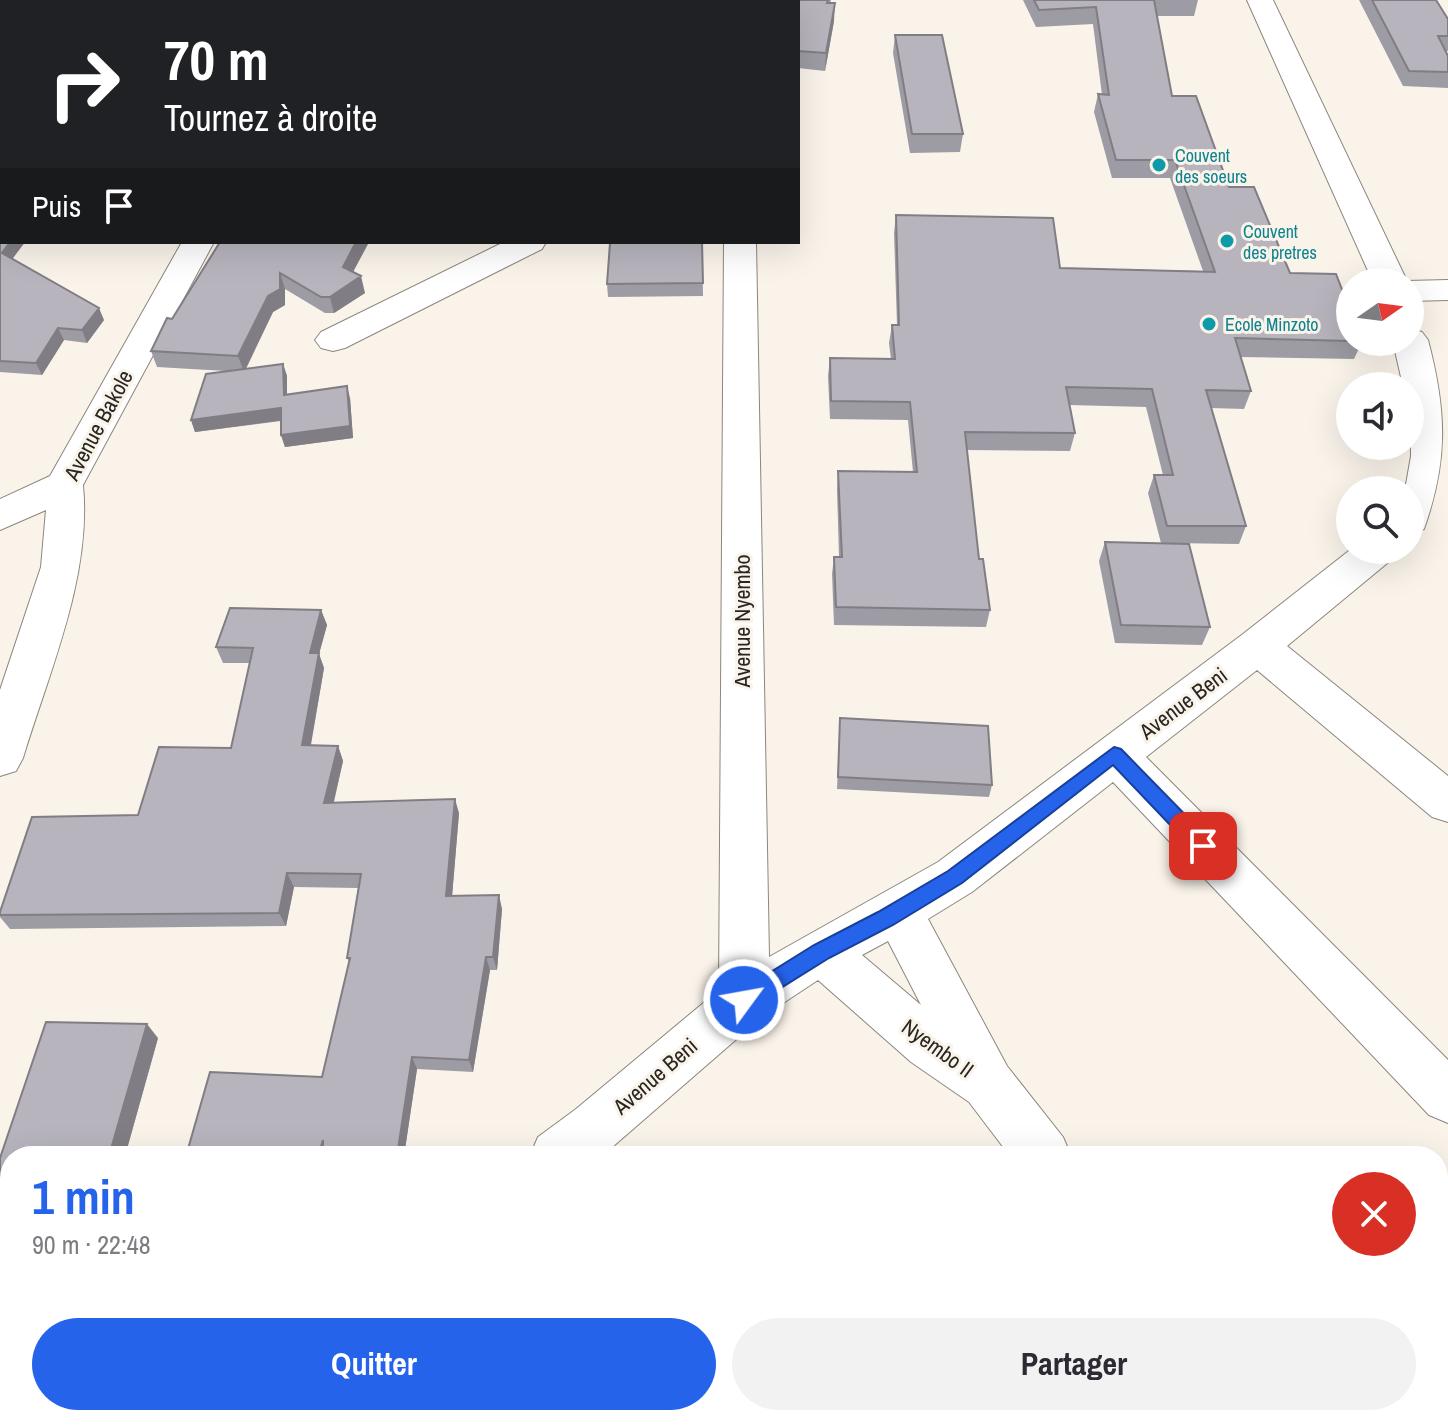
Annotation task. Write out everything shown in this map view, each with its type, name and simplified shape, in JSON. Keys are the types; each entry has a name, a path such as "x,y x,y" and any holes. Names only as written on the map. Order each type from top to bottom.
{"street":[{"path":"1260,0 1384,268"},
{"name":"Avenue Bakole","path":"0,758 61,567 66,508 64,485 197,244"},
{"path":"333,340 526,244"},
{"name":"Avenue Nyembo","path":"740,244 744,1000"},
{"path":"1424,291 1448,290"},
{"path":"1424,332 1448,338"},
{"path":"1414,356 1429,426 1431,480 1424,498"},
{"path":"0,516 64,485"},
{"name":"Avenue Beni","path":"584,1146 744,1000 821,951 955,877 1258,646 1360,564"},
{"path":"1258,646 1448,803"},
{"path":"1114,754 1448,1097"},
{"path":"898,911 988,1084"},
{"name":"Nyembo II","path":"821,951 929,1045 988,1084 1036,1146"}],"building":[{"path":"800,0 835,3 826,53 800,51"},
{"path":"1034,0 1154,0 1172,96 1196,96 1229,187 1254,187 1290,273 1336,274 1336,341 1235,338 1251,391 1206,390 1246,526 1167,526 1154,475 1173,475 1152,389 1066,387 1075,433 965,432 979,559 983,559 990,610 836,607 834,557 842,557 838,471 917,472 910,402 831,401 830,358 895,359 892,325 899,325 896,215 1053,218 1060,268 1215,272 1175,160 1116,160 1098,94 1109,95 1096,7 1039,10"},
{"path":"1372,0 1436,0 1448,19 1448,36 1438,36 1448,56 1448,72 1409,71"},
{"path":"895,35 942,35 963,134 912,134"},
{"path":"0,244 9,244 2,253 99,308 82,330 58,328 36,363 0,361"},
{"path":"219,244 355,244 343,267 361,276 330,297 321,297 280,273 280,289 268,296 238,356 151,351 167,318 172,319"},
{"path":"610,244 702,244 703,283 607,284"},
{"path":"283,364 284,395 347,386 350,426 281,435 281,408 191,420 206,374"},
{"path":"1105,542 1189,544 1210,627 1121,625"},
{"path":"230,608 321,610 310,653 319,653 302,745 338,746 324,803 455,799 446,896 499,895 493,957 486,957 469,1060 412,1057 399,1146 323,1146 323,1140 321,1146 189,1146 210,1072 322,1077 350,958 347,958 361,874 287,873 279,913 0,915 32,817 138,815 159,747 231,748 253,648 216,647"},
{"path":"840,718 988,726 992,785 838,777"},
{"path":"46,1022 147,1024 112,1146 4,1146"}],"place":[{"name":"Couvent des soeurs","path":"1159,165"},
{"name":"Couvent des pretres","path":"1227,241"},
{"name":"Ecole Minzoto","path":"1209,324"}],"route":[{"path":"744,1000 821,951 885,919 955,877 1114,754 1203,846"}]}
